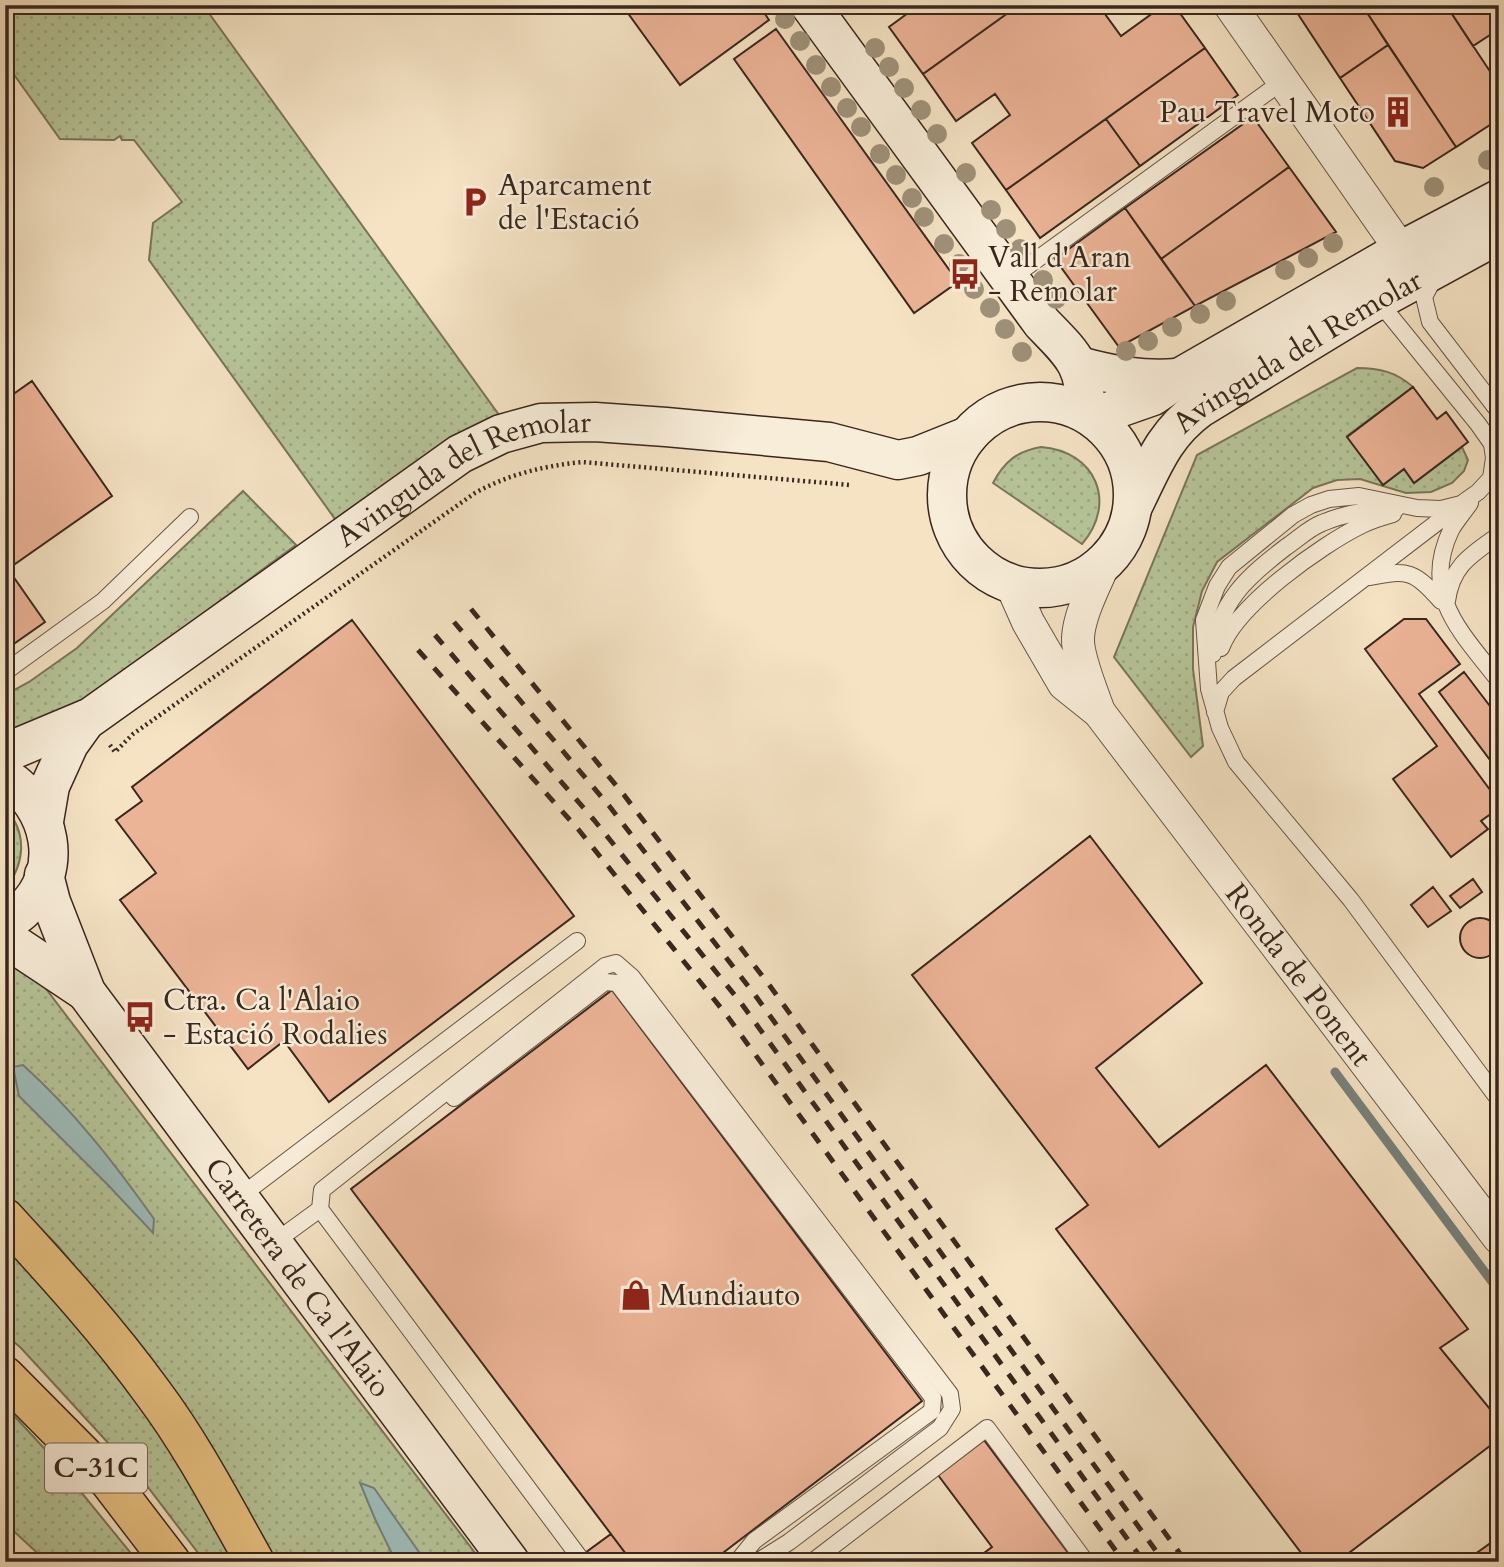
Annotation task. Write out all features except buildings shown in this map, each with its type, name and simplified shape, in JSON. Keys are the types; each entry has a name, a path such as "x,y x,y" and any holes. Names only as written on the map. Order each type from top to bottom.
{"highway":[{"path":"5,1218 86,1306 155,1394 213,1487 255,1562"},
{"name":"C-31C","path":"8,1379 109,1481 171,1562"}],"street":[{"path":"1230,5 1283,81 1423,263"},
{"path":"821,9 1010,279 1042,323 1079,366 1089,414"},
{"name":"Avinguda del Remolar","path":"1133,506 1162,447 1180,423 1200,408 1369,305 1499,199"},
{"name":"Avinguda del Remolar","path":"1089,414 1153,396 1179,378 1423,263 1499,234"},
{"path":"1039,402 1044,371 1042,323"},
{"name":"Avinguda del Remolar","path":"1079,366 1132,378 1179,378"},
{"path":"898,460 951,524 964,551 985,572 1012,586 1044,590 1075,583 1102,566 1118,548 1128,528 1133,506 1131,476 1120,448 1089,414 1063,403 1016,404 985,419 968,436 952,463 946,493 951,524"},
{"name":"Avinguda del Remolar","path":"5,753 87,719 460,454 501,434 541,423 595,422 829,442 898,460"},
{"path":"898,460 918,456 968,436"},
{"name":"Ronda de Ponent","path":"1099,712 1086,676 1078,639 1088,600 1102,566"},
{"name":"Ronda de Ponent","path":"1012,586 1028,622 1064,684 1099,712 1499,1238"},
{"name":"Avinguda del Remolar","path":"44,821 50,786 69,744 87,719"},
{"path":"5,777 18,785 33,801 44,821 49,844 39,890 25,909 5,923"},
{"name":"Carretera de Ca l'Alaio","path":"44,875 51,902 86,992 510,1562"},
{"name":"Carretera de Ca l'Alaio","path":"5,938 86,992"}],"lane":[{"path":"1010,279 1283,81"},
{"path":"1423,263 1431,282 1424,297 1430,322 1499,412"},
{"path":"1369,305 1388,313 1499,449"},
{"path":"1446,607 1439,584 1441,561 1451,529 1491,478 1494,458 1492,444 1478,424"},
{"path":"1215,712 1221,692 1234,678 1499,477"},
{"path":"1461,504 1441,509 1417,508 1359,496 1320,502 1293,515 1229,567 1217,586 1204,620 1209,689 1215,712 1236,762 1351,900 1499,1100"},
{"path":"1215,712 1217,658 1225,638 1241,614 1263,593 1326,546 1362,525 1393,513 1417,508"},
{"path":"5,672 103,601 190,517"},
{"path":"1446,607 1450,580 1469,557 1499,535"},
{"path":"1364,579 1396,572 1411,574 1428,587 1446,607 1499,681"},
{"path":"237,1198 577,941"},
{"path":"583,1562 320,1209 322,1190 605,966 616,963 632,977 950,1394 952,1409 940,1428 789,1542 757,1562"},
{"path":"362,1158 410,1133 605,982 617,983 933,1398 932,1411 754,1541 737,1562"},
{"path":"272,1244 320,1209"},
{"path":"812,1562 987,1428 1086,1562"}],"path":[{"path":"115,752 133,734 475,493 503,479 547,465 582,462 859,486"}],"green space":[{"path":"5,5 203,5 499,415 443,444 335,519 149,260 153,223 182,202 134,140 122,140 120,136 114,140 60,139 5,62"},
{"path":"1357,368 1387,372 1413,387 1347,436 1383,484 1404,469 1414,483 1462,447 1468,460 1464,471 1452,483 1431,492 1406,493 1360,479 1337,480 1313,488 1217,562 1202,591 1193,627 1193,669 1203,746 1191,757 1114,657 1197,455"},
{"path":"1041,447 1075,458 1087,468 1095,481 1099,496 1098,512 1093,528 1082,544 993,483 1012,459 1025,451"},
{"path":"243,491 296,545 74,708 5,740 5,695 29,682 77,648"},
{"path":"5,808 18,828 21,848 17,869 5,889"},
{"path":"5,962 22,967 40,981 482,1562 273,1562 121,1322 58,1246 5,1192"},
{"path":"5,1240 129,1384 239,1562 205,1562 144,1482 5,1334"},
{"path":"5,1406 55,1460 138,1562 47,1562 5,1523"}],"water":[{"path":"23,1065 77,1119 109,1158 154,1219 153,1233 19,1096 13,1067"},
{"path":"360,1483 374,1488 426,1562 396,1562"}],"waterway":[{"path":"1335,1072 1499,1291"}],"railway":[{"path":"471,609 624,795 770,986 1186,1562"},
{"path":"454,622 610,807 755,995 1164,1562"},
{"path":"435,635 594,820 741,1003 1144,1562"},
{"path":"418,650 578,829 725,1013 1124,1562"}],"place":[{"name":"Pau Travel Moto","path":"1398,112"},
{"name":"Aparcament de l'Estació","path":"475,202"},
{"name":"Vall d'Aran - Remolar","path":"965,274"},
{"name":"Ctra. Ca l'Alaio - Estació Rodalies","path":"140,1017"},
{"name":"Mundiauto","path":"636,1295"}]}
